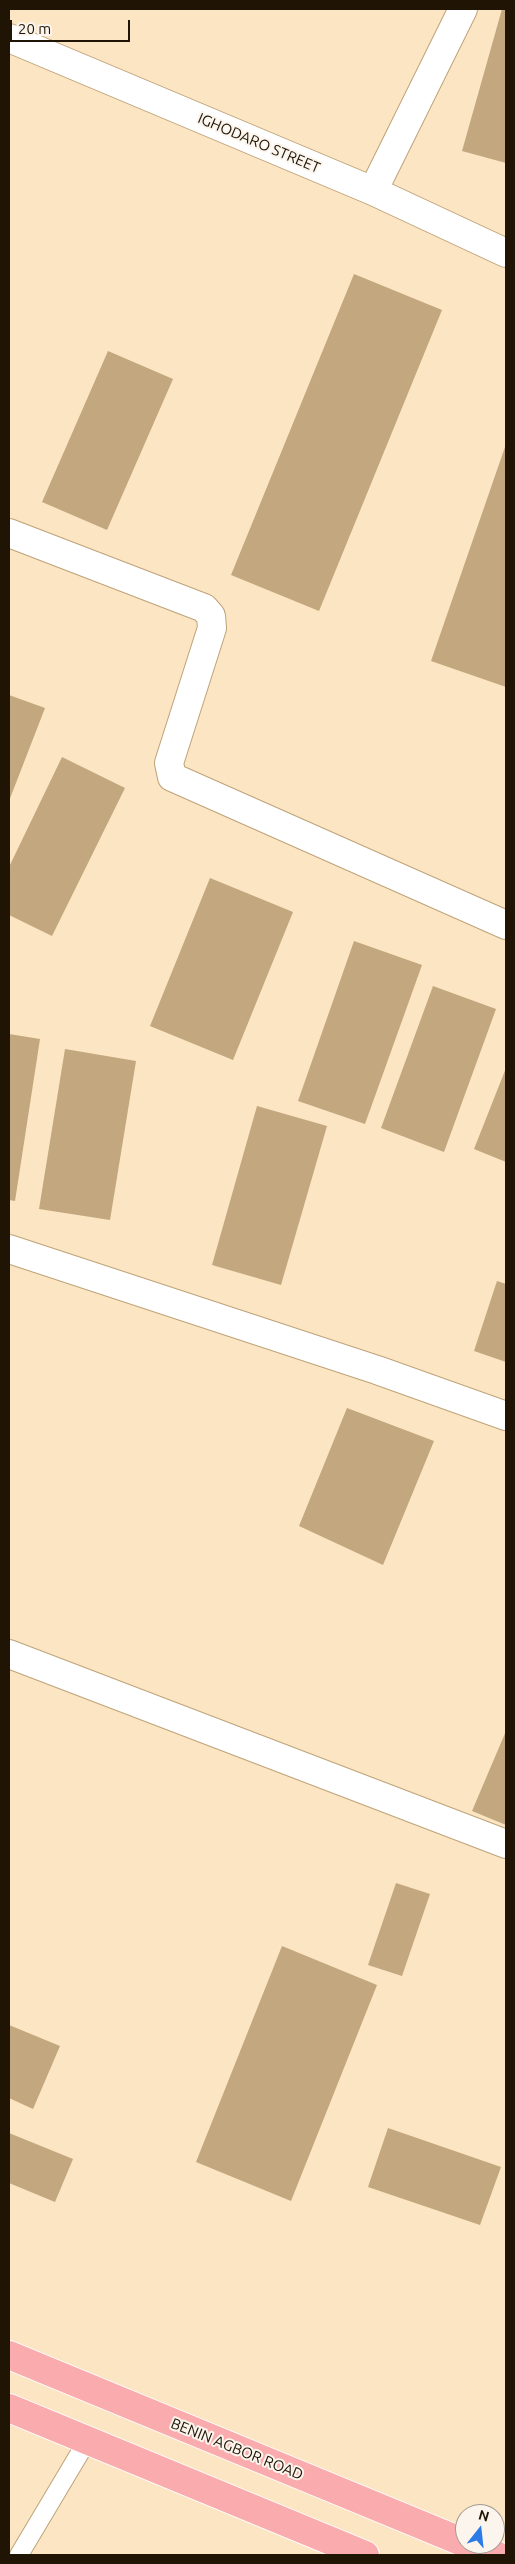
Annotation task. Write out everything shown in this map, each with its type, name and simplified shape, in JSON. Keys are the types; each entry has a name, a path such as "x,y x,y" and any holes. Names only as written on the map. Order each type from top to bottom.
{"highway":[{"name":"BENIN AGBOR ROAD","path":"9,2355 455,2539"},
{"path":"9,2408 365,2555"}],"street":[{"path":"373,191 462,9"},
{"name":"IGHODARO STREET","path":"9,38 373,191 506,253"},
{"path":"9,533 204,608 211,616 212,628 169,763 172,777 506,926"},
{"path":"9,1248 377,1370 506,1416"},
{"path":"9,1654 506,1844"}],"lane":[{"path":"18,2555 88,2441"}],"building":[{"path":"502,9 506,9 506,163 462,151"},
{"path":"354,274 442,310 319,611 231,575"},
{"path":"108,351 173,379 107,530 42,502"},
{"path":"506,444 506,687 431,661"},
{"path":"9,695 45,708 9,801"},
{"path":"62,757 125,788 52,936 9,915 9,867"},
{"path":"210,878 293,912 233,1060 150,1026"},
{"path":"354,941 422,965 365,1124 298,1101"},
{"path":"433,986 496,1009 444,1152 381,1128"},
{"path":"9,1034 40,1039 15,1201 9,1200"},
{"path":"65,1049 136,1061 110,1220 39,1209"},
{"path":"506,1068 506,1162 474,1149"},
{"path":"257,1106 327,1126 281,1285 212,1265"},
{"path":"497,1281 506,1284 506,1362 474,1351"},
{"path":"347,1408 434,1441 383,1565 299,1526"},
{"path":"506,1731 506,1825 472,1811"},
{"path":"396,1883 430,1894 402,1976 368,1965"},
{"path":"282,1946 377,1985 291,2201 196,2162"},
{"path":"9,2025 60,2046 33,2109 9,2098"},
{"path":"388,2128 501,2167 480,2225 368,2187"},
{"path":"9,2133 73,2159 55,2202 9,2183"}]}
